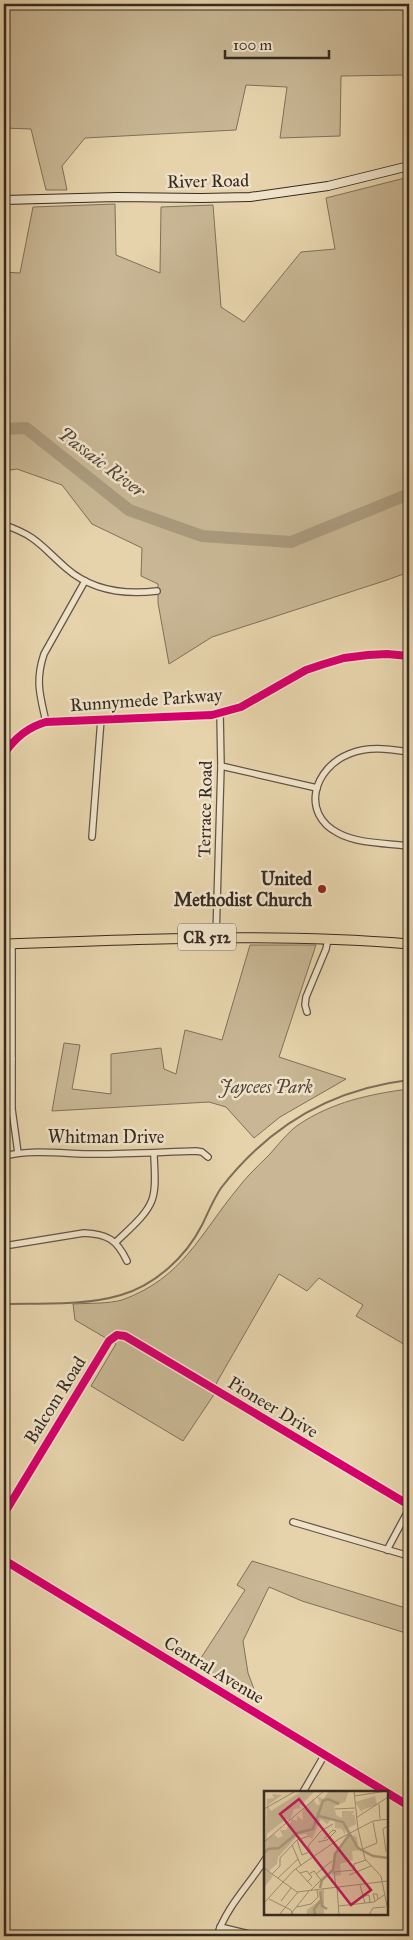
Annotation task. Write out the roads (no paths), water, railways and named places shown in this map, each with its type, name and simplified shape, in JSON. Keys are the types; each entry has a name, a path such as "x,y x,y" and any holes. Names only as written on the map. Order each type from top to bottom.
{"main road":[{"name":"CR 512","path":"8,944 216,937 328,939 409,944"}],"street":[{"name":"River Road","path":"4,200 250,196 328,186 409,166"},
{"path":"4,525 35,539 68,570 85,581 118,592 157,591"},
{"path":"46,722 38,685 40,666 44,654 85,581"},
{"name":"Runnymede Parkway","path":"4,754 25,731 46,722 212,715 241,707 306,670 344,658 387,654 409,656"},
{"name":"Terrace Road","path":"216,937 221,766 220,713"},
{"path":"92,837 101,719"},
{"path":"409,752 378,748 350,754 329,766 321,777 315,798 318,812 332,830 347,837 409,846"},
{"path":"221,766 317,788"},
{"path":"307,1012 305,1005 306,997 326,949 328,939"},
{"path":"8,944 12,1110 18,1153"},
{"path":"4,1059 12,1059"},
{"name":"Whitman Drive","path":"4,1156 18,1153 196,1151 208,1156"},
{"path":"116,1242 143,1214 152,1199 154,1152"},
{"path":"4,1246 84,1233 102,1235 116,1242 127,1261"},
{"name":"Pioneer Drive","path":"121,1335 409,1507"},
{"name":"Balcom Road","path":"4,1514 109,1341 114,1336 121,1335"},
{"path":"387,1550 409,1507"},
{"path":"293,1522 409,1556"},
{"name":"Central Avenue","path":"4,1560 385,1791"},
{"path":"304,1791 325,1754"},
{"name":"Central Avenue","path":"388,1793 409,1806"},
{"path":"218,1936 226,1915 264,1861"},
{"path":"220,1928 254,1936"}],"waterway":[{"name":"Passaic River","path":"4,429 26,428 129,510 202,536 291,542 409,494"},
{"path":"4,1304 63,1303 107,1299 146,1284 178,1259 195,1237 221,1188 260,1146 281,1129 304,1114 354,1092 409,1080"}],"place":[{"name":"United Methodist Church","path":"322,889"}],"park label":[{"name":"Jaycees Park","path":"266,1087"}]}
